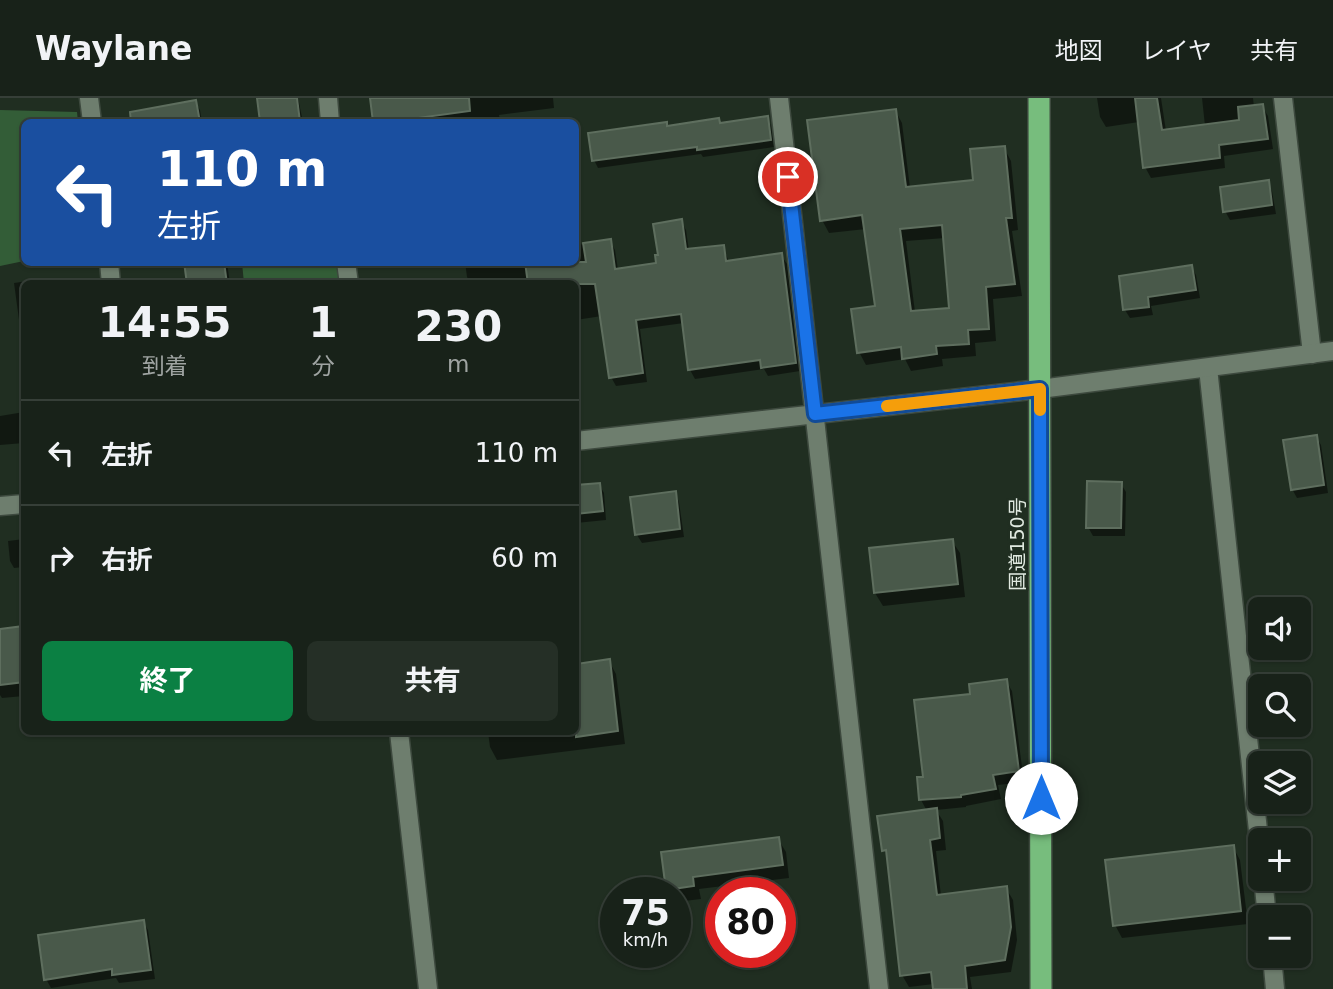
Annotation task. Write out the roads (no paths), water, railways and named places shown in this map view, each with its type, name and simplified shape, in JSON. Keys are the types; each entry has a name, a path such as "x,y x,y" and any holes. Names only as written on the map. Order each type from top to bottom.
{"highway":[{"name":"国道150号","path":"1040,98 1041,989"}],"street":[{"path":"89,98 92,119"},
{"path":"328,98 330,119"},
{"path":"779,98 879,989"},
{"path":"1283,98 1312,354"},
{"path":"579,441 1040,389 1333,351"},
{"path":"1208,368 1258,828"},
{"path":"0,506 21,504"},
{"path":"399,735 428,989"},
{"path":"1273,968 1275,989"}]}
